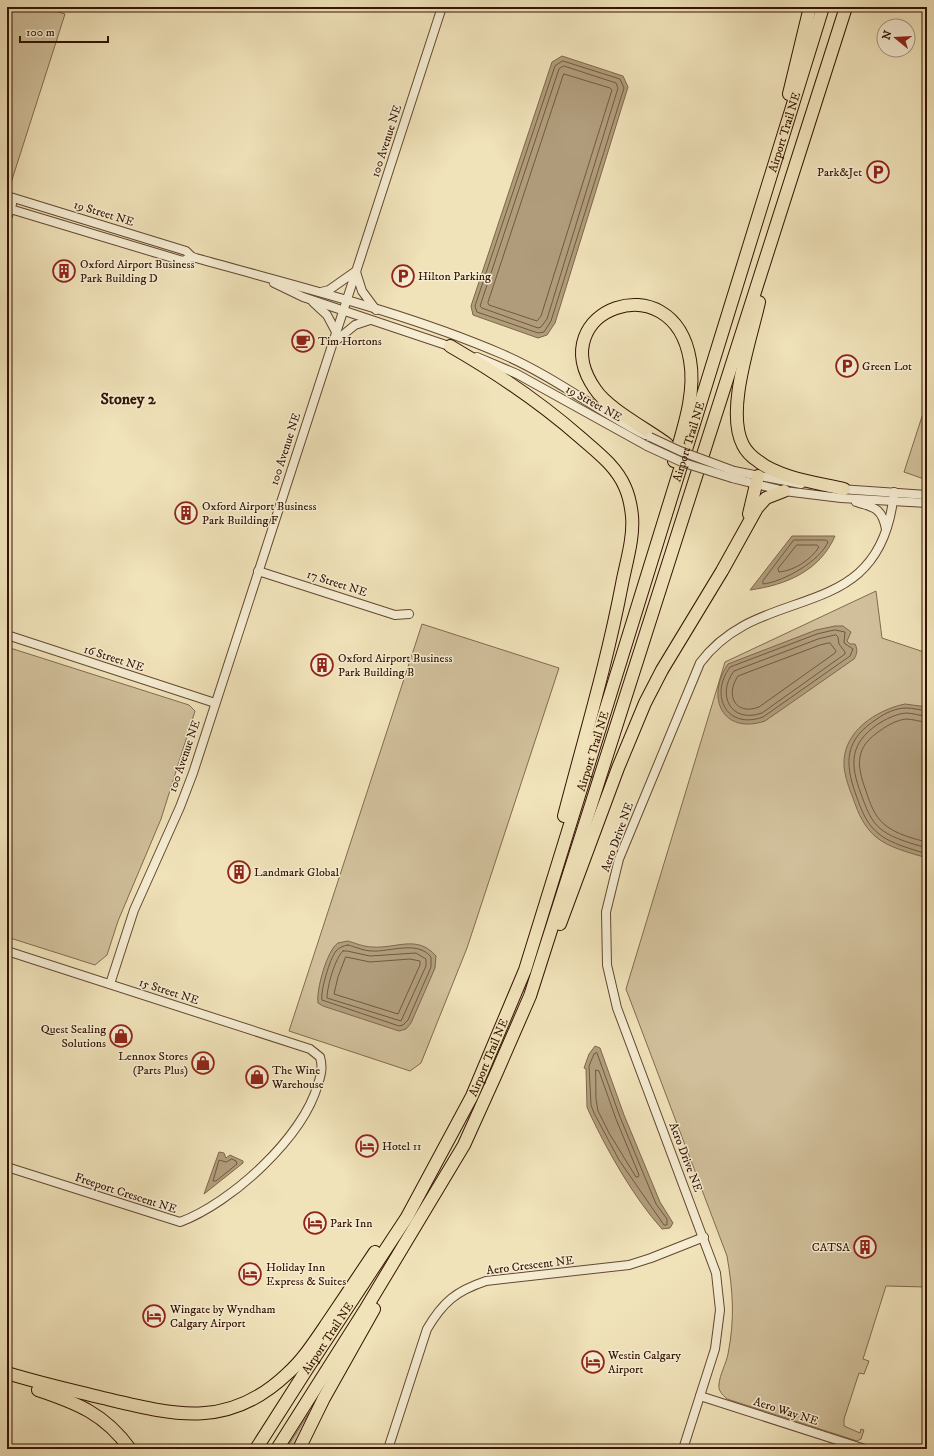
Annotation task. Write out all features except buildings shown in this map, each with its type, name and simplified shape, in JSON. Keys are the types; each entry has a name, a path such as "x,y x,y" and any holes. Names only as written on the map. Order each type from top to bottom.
{"highway":[{"path":"776,164 791,85 810,7"},
{"name":"Airport Trail NE","path":"256,1449 407,1217 472,1096 525,970 634,613 776,164 823,7"},
{"name":"Airport Trail NE","path":"277,1449 365,1310 464,1145 530,996 715,418 775,224 846,7"},
{"path":"823,76 851,7"},
{"path":"775,224 741,380 737,414 740,436 748,452 768,467 843,494"},
{"path":"634,613 647,553 686,418 691,390 691,374 690,359 686,347 681,334 670,319 650,307 630,304 620,306 603,314 591,326 584,345 583,361 585,372 596,391 607,402 650,435 674,449"},
{"path":"450,346 487,367 531,397 596,451 612,467 624,486 629,497 632,516 631,537 612,634 525,970"},
{"path":"741,535 753,502 757,480"},
{"path":"530,996 570,900 618,768 645,703 662,670 722,571 741,535 766,498 784,491"},
{"path":"7,1373 143,1409 175,1414 194,1415 224,1411 248,1403 269,1390 288,1373 316,1340 410,1200 472,1096"},
{"path":"299,1449 343,1363 427,1217 464,1145"},
{"path":"7,1379 83,1406 114,1429 130,1449"}],"street":[{"name":"100 Avenue NE","path":"110,984 134,910 180,808 193,773 442,7"},
{"path":"7,218 10,197"},
{"name":"19 Street NE","path":"10,197 186,251 192,257 260,277 321,292 446,332 509,357 608,414 650,435"},
{"name":"19 Street NE","path":"9,208 183,261 192,257"},
{"path":"321,292 329,290 356,271 362,291 376,310"},
{"name":"19 Street NE","path":"260,277 310,300 450,346 517,374 647,446 684,463 757,480 813,486 843,494"},
{"path":"310,300 327,315 336,332"},
{"path":"333,343 359,322 372,320"},
{"name":"19 Street NE","path":"674,449 733,475"},
{"name":"19 Street NE","path":"757,480 784,491 893,496 927,495"},
{"path":"843,494 876,509 883,517 886,531"},
{"name":"19 Street NE","path":"893,496 927,503"},
{"name":"Aero Drive NE","path":"682,1449 715,1349 720,1310 716,1273 617,1008 607,965 606,912 619,859 692,677 708,652 727,635 744,625 842,587 852,580 868,565 886,531 893,496"},
{"name":"17 Street NE","path":"258,571 395,615 409,614"},
{"name":"16 Street NE","path":"7,635 215,703"},
{"name":"15 Street NE","path":"7,951 310,1049 320,1057"},
{"name":"Freeport Crescent NE","path":"7,1167 180,1222 191,1218 224,1197 264,1163 290,1137 304,1116 315,1095 322,1068 320,1057"},
{"name":"Aero Crescent NE","path":"388,1449 426,1329 437,1311 450,1298 467,1288 486,1281 630,1265 704,1238"},
{"name":"Aero Way NE","path":"700,1396 865,1449"}],"shaded area":[{"path":"7,7 43,7 65,14 10,186 7,188"},
{"path":"927,401 927,452 924,462 927,463 927,480 904,472"},
{"path":"876,591 882,638 927,653 927,1287 886,1286 863,1359 869,1361 864,1374 859,1373 844,1419 844,1426 860,1433 861,1429 864,1430 861,1439 857,1441 727,1399 720,1391 720,1380 727,1358 732,1329 732,1293 727,1256 626,989 725,662"},
{"path":"422,624 559,668 467,948 421,1063 410,1071 289,1031"},
{"path":"7,647 189,705 195,711 161,819 118,921 107,955 95,965 7,937"},
{"path":"309,1413 312,1416 296,1449 286,1449"}],"water":[{"path":"562,56 623,76 628,87 555,323 547,335 538,338 473,315 471,306 552,62"},
{"path":"792,536 835,536 829,548 820,558 811,567 800,574 789,580 763,588 750,590"},
{"path":"843,626 851,632 847,641 850,644 855,644 857,648 854,659 765,721 750,724 738,723 729,718 722,710 719,701 718,689 721,677 728,664 816,630"},
{"path":"905,704 927,707 927,858 894,847 881,841 872,833 857,809 846,778 844,766 845,754 849,743 863,724 883,711"},
{"path":"348,941 363,946 372,947 414,944 429,949 436,956 435,968 411,1023 406,1029 399,1031 323,1006 318,1003 319,989 326,962 334,947 338,943"},
{"path":"595,1046 600,1048 624,1115 660,1202 673,1223 670,1228 662,1229 641,1203 605,1144 587,1107 586,1069 584,1068 589,1054"},
{"path":"219,1152 224,1153 226,1158 230,1155 243,1161 243,1163 204,1194"}],"place":[{"name":"Park&Jet","path":"878,172"},
{"name":"Oxford Airport Business Park Building D","path":"64,271"},
{"name":"Hilton Parking","path":"403,276"},
{"name":"Tim Hortons","path":"303,341"},
{"name":"Green Lot","path":"847,366"},
{"name":"Oxford Airport Business Park Building F","path":"186,513"},
{"name":"Oxford Airport Business Park Building B","path":"322,665"},
{"name":"Landmark Global","path":"239,872"},
{"name":"Quest Sealing Solutions","path":"121,1036"},
{"name":"Lennox Stores (Parts Plus)","path":"203,1063"},
{"name":"The Wine Warehouse","path":"257,1077"},
{"name":"Hotel 11","path":"367,1146"},
{"name":"Park Inn","path":"315,1223"},
{"name":"CATSA","path":"865,1247"},
{"name":"Holiday Inn Express & Suites","path":"250,1274"},
{"name":"Wingate by Wyndham Calgary Airport","path":"154,1316"},
{"name":"Westin Calgary Airport","path":"593,1362"}],"district":[{"name":"Stoney 2","path":"128,398"}]}
